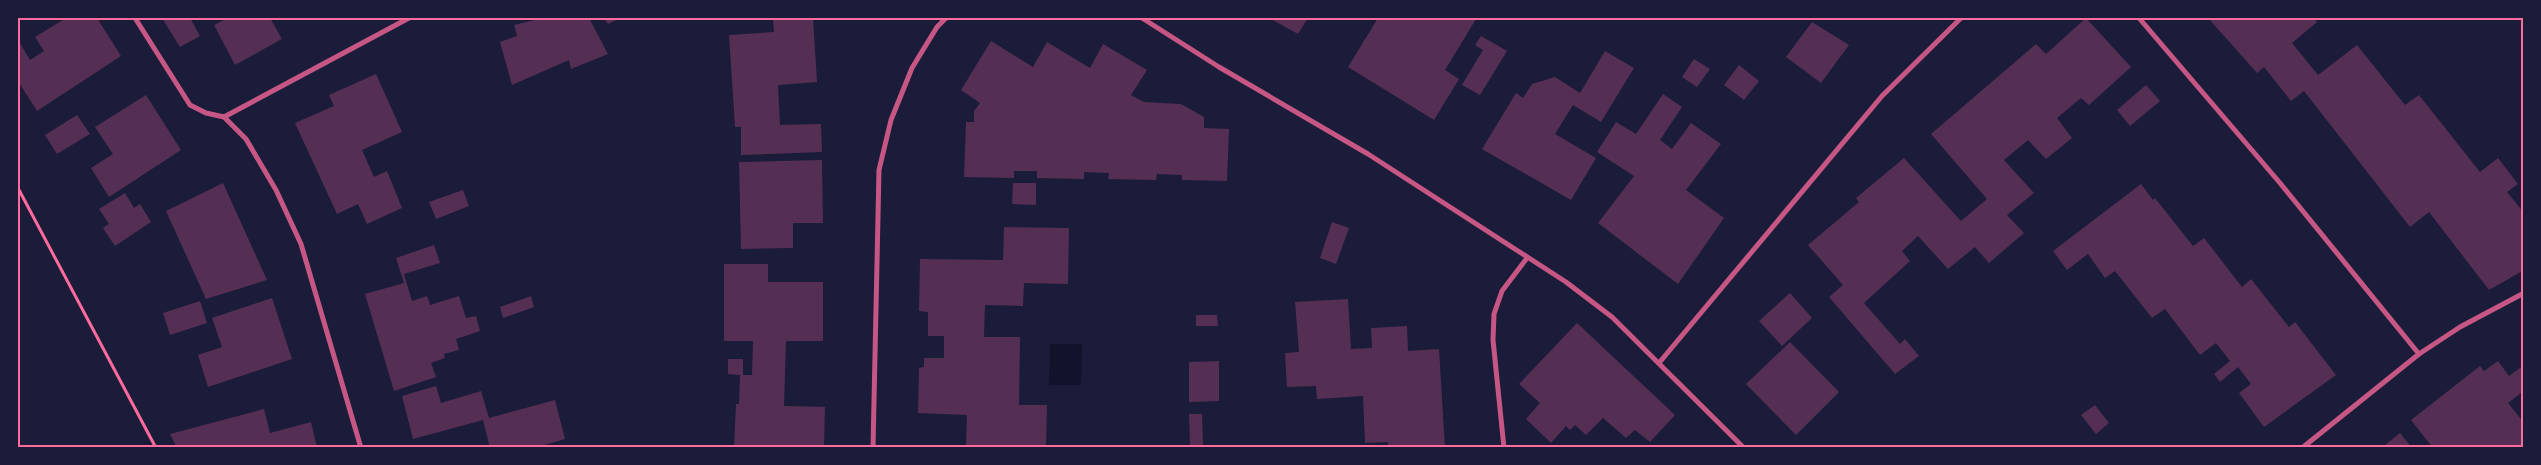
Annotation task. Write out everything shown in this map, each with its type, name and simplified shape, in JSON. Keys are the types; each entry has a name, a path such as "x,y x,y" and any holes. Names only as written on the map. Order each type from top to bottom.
{"street":[{"path":"134,18 190,104 206,113 224,117 246,139 276,190 301,244 360,448"},
{"path":"224,117 409,18"},
{"path":"872,448 879,170 891,120 912,68 937,27 946,18"},
{"path":"1142,18 1368,154 1566,282 1612,317 1744,448"},
{"path":"1660,363 1882,96 1961,18"},
{"path":"2138,18 2280,183 2418,354"},
{"path":"1504,448 1493,340 1494,314 1502,291 1527,258"},
{"path":"2302,448 2418,354 2460,328 2524,294"}],"path":[{"path":"18,188 156,448"}],"shaded area":[{"path":"1050,344 1082,344 1081,385 1049,385"}],"building":[{"path":"66,18 97,18 121,56 37,111 18,81 18,40 30,60 44,51 35,37"},
{"path":"162,18 190,18 200,36 180,47"},
{"path":"228,18 270,18 282,39 235,65 214,25"},
{"path":"543,18 589,18 608,54 571,69 569,60 512,85 500,42 517,36 514,25"},
{"path":"604,18 621,18 608,24"},
{"path":"773,18 813,18 817,82 778,85 780,125 821,124 822,152 741,155 741,127 735,127 729,35 774,32"},
{"path":"1269,18 1308,18 1298,34"},
{"path":"1378,18 1476,19 1445,70 1459,79 1434,120 1348,67"},
{"path":"2086,18 2131,67 2089,105 2081,98 2057,118 2072,138 2046,159 2028,140 2004,160 2034,193 2007,215 2024,233 1989,263 1975,247 1948,269 1918,236 1902,251 1910,261 1864,303 1900,344 1905,339 1919,356 1895,374 1829,297 1843,285 1808,245 1859,202 1856,198 1904,158 1961,221 1987,199 1931,134 2036,44 2046,54"},
{"path":"2208,18 2313,18 2317,22 2292,43 2318,75 2357,45 2405,105 2419,95 2480,172 2498,158 2518,184 2507,192 2524,213 2524,270 2489,290 2429,212 2410,227 2304,91 2291,101 2264,67 2257,73"},
{"path":"1812,22 1849,45 1821,83 1786,57"},
{"path":"1481,36 1507,51 1480,95 1462,85 1483,50 1475,45"},
{"path":"991,41 1033,67 1047,42 1090,68 1103,44 1147,70 1131,95 1144,102 1181,104 1204,117 1204,128 1229,129 1227,181 1182,180 1182,175 1157,174 1156,180 1108,179 1109,173 1084,172 1084,179 1037,178 1037,171 1014,171 1014,178 964,177 966,122 974,122 974,111 980,103 961,90"},
{"path":"1605,51 1634,68 1601,122 1573,105 1555,134 1596,158 1571,200 1482,149 1516,93 1523,98 1532,84 1555,77 1580,93"},
{"path":"1694,59 1710,69 1697,87 1682,77"},
{"path":"1739,65 1759,81 1744,100 1724,85"},
{"path":"376,74 402,132 362,150 374,177 387,171 402,208 367,224 358,204 337,214 295,123 334,106 329,95"},
{"path":"2146,85 2160,101 2130,126 2117,110"},
{"path":"1663,94 1682,107 1660,140 1672,149 1691,123 1721,144 1686,190 1724,218 1678,284 1598,223 1634,176 1597,152 1616,122 1636,134"},
{"path":"146,95 181,150 109,197 91,168 113,154 95,127"},
{"path":"77,115 90,134 57,154 45,135"},
{"path":"822,160 823,223 793,223 793,248 741,249 739,162"},
{"path":"223,183 267,280 206,299 166,211"},
{"path":"1013,183 1036,183 1036,205 1012,204"},
{"path":"2141,184 2153,200 2155,198 2193,246 2204,238 2242,287 2251,279 2289,327 2295,322 2336,375 2264,427 2239,393 2251,384 2238,367 2220,382 2214,374 2230,361 2216,343 2200,355 2165,309 2152,318 2115,271 2105,278 2088,254 2067,270 2053,251"},
{"path":"463,190 469,206 436,219 429,202"},
{"path":"125,193 134,208 140,204 151,222 115,246 103,228 109,224 99,209"},
{"path":"1332,222 1349,228 1336,264 1320,258"},
{"path":"1004,227 1069,228 1068,284 1024,283 1023,306 985,305 984,337 1020,337 1019,405 1047,405 1046,448 971,448 966,446 967,415 918,413 919,368 924,367 924,358 944,358 944,336 928,336 928,312 919,311 920,259 1003,260"},
{"path":"434,245 440,263 404,274 412,301 427,296 430,305 459,296 466,318 476,316 480,331 456,339 459,350 444,354 445,358 431,363 436,377 394,391 365,294 404,283 396,258"},
{"path":"724,264 768,264 768,282 823,282 823,341 786,341 784,406 825,407 824,448 734,448 736,404 739,404 740,375 728,374 728,359 743,359 743,375 752,375 753,341 724,341"},
{"path":"1790,293 1812,318 1782,346 1759,321"},
{"path":"531,296 534,307 503,318 500,307"},
{"path":"272,298 292,359 208,387 198,355 222,347 212,318"},
{"path":"1348,299 1351,349 1372,348 1371,328 1407,326 1408,351 1439,349 1445,448 1388,448 1388,442 1365,443 1363,396 1317,399 1316,386 1287,387 1285,353 1299,352 1295,302"},
{"path":"200,301 207,323 170,335 163,313"},
{"path":"1196,315 1217,315 1218,326 1196,326"},
{"path":"1577,323 1675,415 1650,442 1635,430 1626,438 1603,418 1586,435 1575,425 1570,430 1566,426 1551,443 1526,419 1540,403 1519,384"},
{"path":"1790,342 1839,392 1796,435 1746,384"},
{"path":"1219,361 1219,401 1189,402 1189,362"},
{"path":"2498,361 2509,376 2524,365 2524,394 2522,392 2508,403 2524,423 2524,448 2433,448 2411,420 2480,366 2484,371"},
{"path":"436,386 441,403 481,391 489,418 555,400 565,439 534,448 490,448 483,420 413,439 402,396"},
{"path":"2095,405 2109,423 2096,434 2081,415"},
{"path":"264,409 270,433 311,422 317,448 177,448 170,434"},
{"path":"1189,414 1202,414 1203,445 1190,446"},
{"path":"2400,433 2412,448 2381,448 2385,445"}]}
